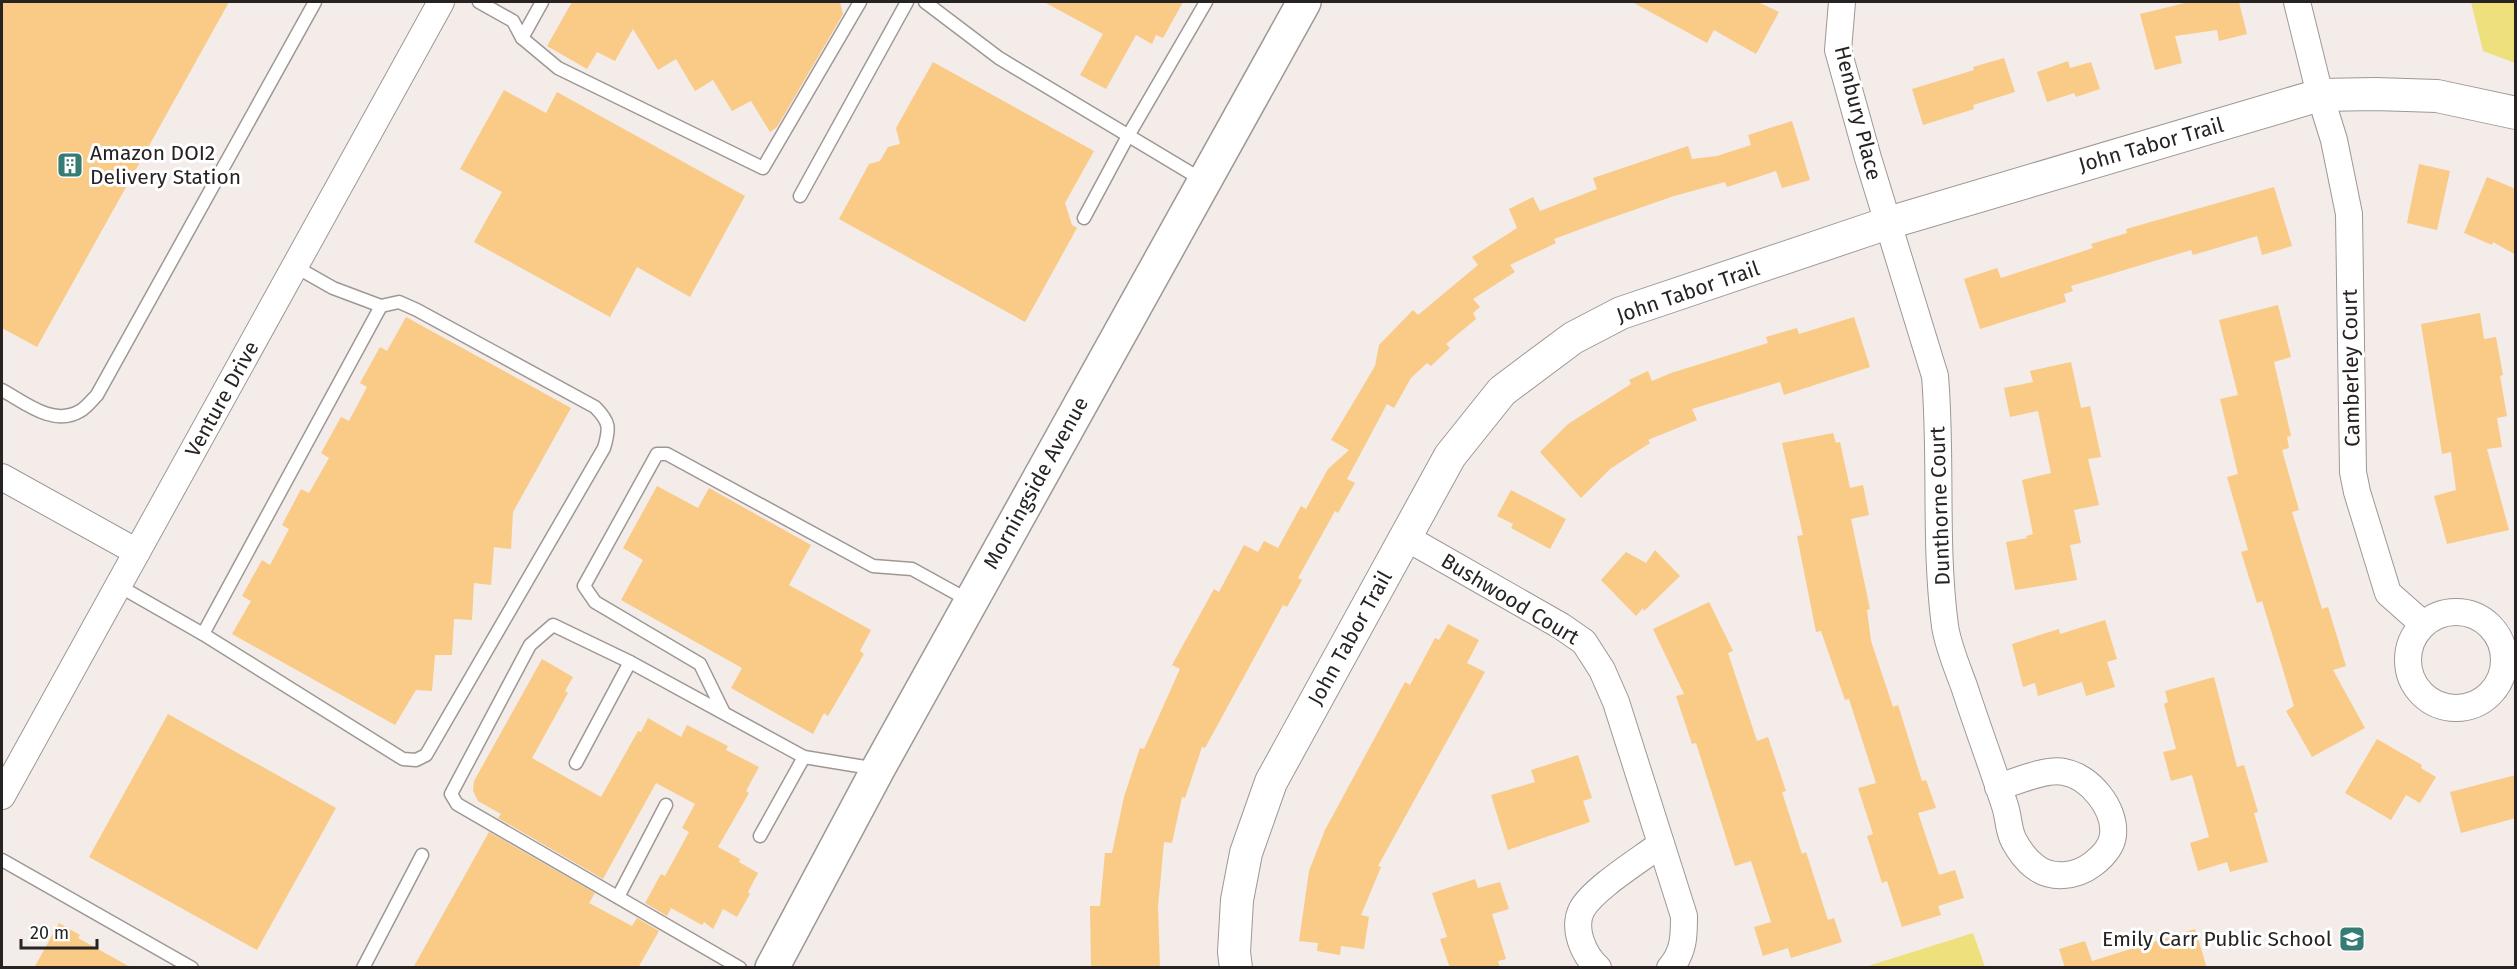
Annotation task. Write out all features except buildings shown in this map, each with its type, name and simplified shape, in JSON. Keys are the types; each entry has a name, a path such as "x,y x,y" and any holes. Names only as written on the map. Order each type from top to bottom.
{"main road":[{"name":"Morningside Avenue","path":"772,968 878,769 1304,2"}],"street":[{"name":"Venture Drive","path":"2,796 441,2"},
{"name":"Henbury Place","path":"1842,2 1838,50 1888,223"},
{"name":"Camberley Court","path":"2297,2 2320,95 2334,140 2349,214 2353,472 2357,492 2388,593 2423,624"},
{"name":"John Tabor Trail","path":"1236,968 1234,952 1237,900 1244,862 1271,782 1450,456 1502,391 1574,338 1621,313 1888,223 2320,95 2437,96 2516,113"},
{"name":"Dunthorne Court","path":"1888,223 1935,376 1938,555 1945,629 1998,787 2007,809 2013,840 2027,859 2043,872 2058,875 2080,872 2097,861 2108,849 2113,834 2107,807 2099,795 2077,777 2064,772 2051,771 1998,787"},
{"path":"2,477 137,552"},
{"name":"Bushwood Court","path":"1405,537 1522,603 1584,642 1602,670 1616,702 1684,916 1684,943 1679,956 1670,968"},
{"path":"1598,968 1584,950 1579,936 1578,921 1582,909 1602,888 1661,844"}],"lane":[{"path":"2,390 42,413 61,417 80,411 97,395 315,2"},
{"path":"479,2 513,21 522,38 558,68 763,168 860,2"},
{"path":"522,38 542,2"},
{"path":"800,196 907,2"},
{"path":"925,2 999,58 1204,182"},
{"path":"1084,218 1128,136 1206,2"},
{"path":"119,586 203,634 403,759 416,760 426,755 604,448 609,432 606,417 595,407 417,310 399,302 381,306 333,288 296,267"},
{"path":"203,634 381,306"},
{"path":"723,711 700,664 595,602 584,586 657,454 667,454 873,566 912,570 971,601"},
{"path":"740,968 457,804 451,794 530,645 553,625 630,662 804,757 878,769"},
{"path":"576,763 630,662"},
{"path":"760,836 804,757"},
{"path":"618,897 666,805"},
{"path":"363,968 422,855"},
{"path":"2,860 192,968"}],"shaded area":[{"path":"2471,2 2515,2 2515,63 2483,51"},
{"path":"1973,933 1985,967 1865,967"}],"place":[{"name":"Amazon DOI2 Delivery Station","path":"70,165"},
{"name":"Emily Carr Public School","path":"2352,939"}]}
